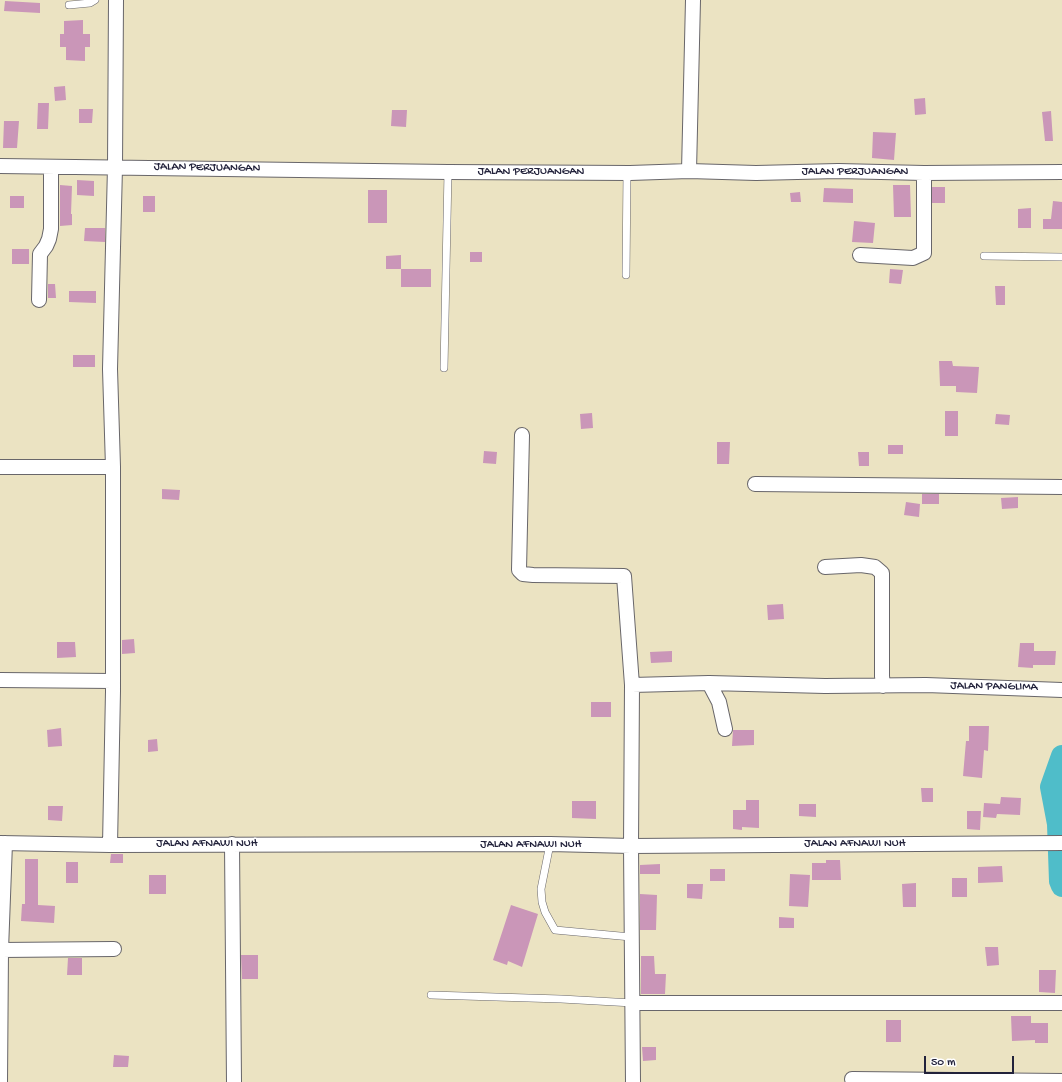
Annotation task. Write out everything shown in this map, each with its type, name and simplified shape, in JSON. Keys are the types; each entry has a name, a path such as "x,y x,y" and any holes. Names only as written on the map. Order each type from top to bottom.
{"street":[{"path":"110,845 113,681 113,467 110,369 115,167 116,0"},
{"path":"689,171 693,0"},
{"name":"JALAN PERJUANGAN","path":"0,166 448,172 1062,172"},
{"path":"38,300 40,254 46,246 51,229 50,167"},
{"path":"860,255 913,258 924,253 924,173"},
{"path":"522,435 519,570 523,574 533,575 624,576 632,685 631,937 633,1082"},
{"path":"0,467 113,467"},
{"path":"755,484 1062,487"},
{"path":"825,567 861,565 875,567 882,574 883,686"},
{"path":"0,680 113,681"},
{"path":"709,683 718,702 725,729"},
{"name":"JALAN PANGLIMA","path":"632,685 709,683 883,686 926,685 1062,690"},
{"path":"0,1082 3,843"},
{"name":"JALAN AFNAWI NUH","path":"3,843 110,845 550,844 631,846 1062,843"},
{"path":"232,844 234,1082"},
{"path":"1,950 114,949"},
{"path":"633,1003 1062,1003"},
{"path":"852,1079 1062,1081"}],"lane":[{"path":"68,5 90,3 95,0"},
{"path":"444,368 448,172"},
{"path":"626,275 627,172"},
{"path":"984,256 1062,257"},
{"path":"550,844 541,889 542,902 556,930 631,937"},
{"path":"431,995 633,1003"}],"building":[{"path":"5,1 40,3 40,13 4,11"},
{"path":"83,20 83,34 90,34 90,47 85,47 85,61 66,60 66,47 60,47 60,34 64,34 64,21"},
{"path":"65,86 66,100 55,101 54,87"},
{"path":"925,98 926,114 915,115 914,99"},
{"path":"38,103 49,103 48,129 37,129"},
{"path":"79,109 93,109 92,123 79,123"},
{"path":"392,110 407,110 406,127 391,126"},
{"path":"1051,111 1053,141 1045,141 1042,112"},
{"path":"4,121 19,121 17,148 3,148"},
{"path":"873,132 896,133 894,160 872,158"},
{"path":"77,180 94,181 94,196 77,195"},
{"path":"60,185 72,186 72,225 60,226"},
{"path":"893,185 910,185 911,217 894,217"},
{"path":"932,187 945,187 945,203 932,203"},
{"path":"824,188 853,189 853,203 823,202"},
{"path":"368,190 387,190 387,223 368,223"},
{"path":"800,192 801,202 791,202 790,193"},
{"path":"10,196 24,196 24,208 10,208"},
{"path":"143,196 155,196 155,212 143,212"},
{"path":"1053,201 1062,202 1062,229 1043,229 1043,219 1051,219"},
{"path":"1031,208 1031,228 1018,228 1018,209"},
{"path":"854,221 875,223 873,243 852,242"},
{"path":"85,228 105,228 105,242 84,241"},
{"path":"12,249 29,249 29,264 12,264"},
{"path":"470,252 482,252 482,262 470,262"},
{"path":"401,255 401,269 386,269 386,256"},
{"path":"401,269 431,269 431,287 401,287"},
{"path":"890,269 903,270 901,284 889,283"},
{"path":"48,284 55,284 56,298 48,298"},
{"path":"995,286 1005,286 1005,305 996,305"},
{"path":"69,291 96,291 96,303 69,302"},
{"path":"73,355 95,355 95,367 73,367"},
{"path":"939,361 952,361 953,366 979,367 977,393 956,392 956,386 940,386"},
{"path":"945,411 958,411 958,436 945,436"},
{"path":"592,413 593,428 581,429 580,414"},
{"path":"996,414 1010,415 1009,425 995,424"},
{"path":"717,442 730,442 729,464 717,464"},
{"path":"888,445 903,445 903,454 888,454"},
{"path":"484,451 497,452 496,464 483,463"},
{"path":"858,452 869,452 869,466 859,466"},
{"path":"162,489 180,490 179,500 162,499"},
{"path":"922,494 939,494 939,504 922,504"},
{"path":"1018,497 1018,508 1002,509 1001,498"},
{"path":"906,502 920,504 919,517 904,515"},
{"path":"783,604 784,619 768,620 767,605"},
{"path":"134,639 135,653 122,654 122,640"},
{"path":"57,642 75,642 76,657 57,658"},
{"path":"1020,643 1034,643 1034,651 1056,651 1055,665 1033,665 1033,668 1018,667"},
{"path":"672,651 672,662 651,663 650,652"},
{"path":"591,702 611,702 611,717 591,717"},
{"path":"969,726 989,726 988,751 984,750 982,778 963,776 966,741 969,741"},
{"path":"61,728 62,746 48,747 47,730"},
{"path":"733,730 754,730 754,745 732,746"},
{"path":"157,739 158,751 148,752 148,740"},
{"path":"921,788 933,788 933,802 922,802"},
{"path":"1001,797 1021,798 1020,815 997,814 996,818 983,817 984,803 1000,804"},
{"path":"746,800 759,800 759,828 742,827 742,830 733,829 733,810 746,810"},
{"path":"572,801 596,801 596,819 572,818"},
{"path":"799,804 816,804 816,817 799,816"},
{"path":"48,806 63,806 62,821 48,820"},
{"path":"967,811 981,811 980,830 967,829"},
{"path":"111,854 123,854 123,863 110,863"},
{"path":"25,859 38,859 38,905 55,906 54,923 21,921 22,904 25,904"},
{"path":"826,860 840,860 841,880 812,880 812,863 826,863"},
{"path":"66,862 78,862 78,883 66,883"},
{"path":"660,864 660,874 640,874 640,865"},
{"path":"1002,866 1003,882 978,883 978,867"},
{"path":"710,869 725,869 725,881 710,881"},
{"path":"790,874 810,875 808,907 789,906"},
{"path":"149,875 166,875 166,894 149,894"},
{"path":"952,878 967,878 967,897 952,897"},
{"path":"916,883 916,907 903,907 902,884"},
{"path":"687,884 703,884 702,899 687,898"},
{"path":"640,894 657,895 656,930 640,930"},
{"path":"511,905 538,914 522,967 508,961 507,965 493,960"},
{"path":"779,917 794,918 794,928 779,928"},
{"path":"985,947 998,947 999,965 987,966"},
{"path":"241,955 258,955 258,979 242,979"},
{"path":"641,956 654,956 655,974 666,974 665,994 641,994"},
{"path":"68,958 82,958 82,975 67,975"},
{"path":"1039,970 1056,970 1055,993 1039,992"},
{"path":"1011,1016 1031,1016 1031,1023 1048,1023 1048,1043 1035,1043 1035,1040 1012,1041"},
{"path":"886,1020 901,1020 901,1042 886,1042"},
{"path":"642,1047 656,1047 656,1060 643,1061"},
{"path":"114,1055 129,1056 128,1067 113,1067"}],"waterway":[{"path":"1062,756 1051,787 1058,824 1060,881 1062,886"}]}
